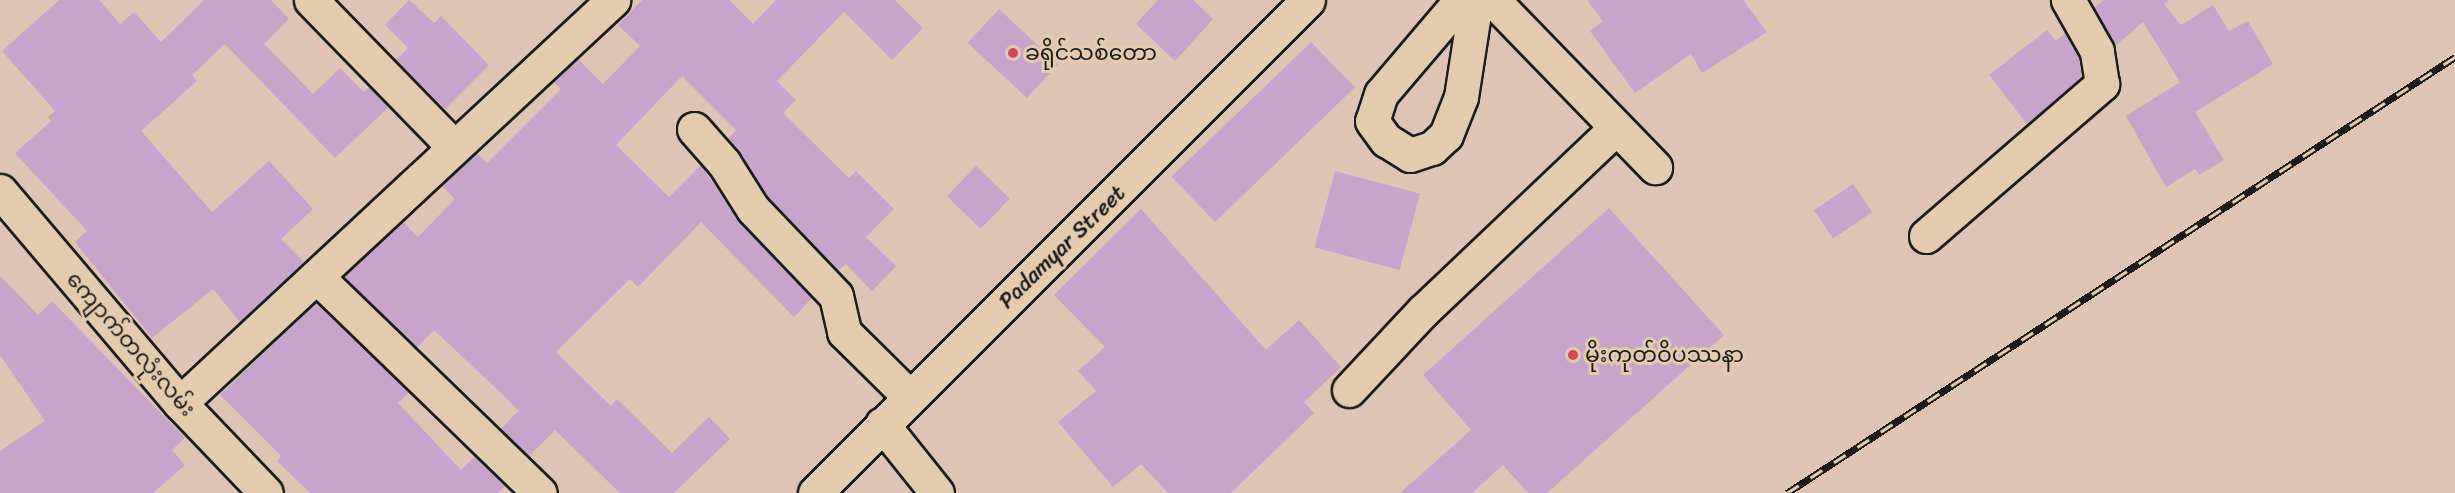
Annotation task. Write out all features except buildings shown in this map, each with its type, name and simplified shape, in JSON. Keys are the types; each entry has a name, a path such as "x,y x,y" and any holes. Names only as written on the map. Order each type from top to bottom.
{"street":[{"path":"311,0 454,147"},
{"path":"180,403 613,0"},
{"name":"Padamyar Street","path":"815,493 909,396 1308,0"},
{"path":"1461,0 1381,94 1372,121 1386,140 1410,155 1432,148 1446,135 1461,97 1476,0"},
{"path":"1493,0 1655,167"},
{"path":"1926,236 2090,99 2103,84 2097,51 2068,0"},
{"path":"1349,390 1423,311 1616,128"},
{"path":"694,129 724,163 753,209 836,296 844,332 909,396"},
{"name":"ကျောက်တလုံးလမ်း","path":"0,191 180,403 266,493"},
{"path":"317,277 540,493"},
{"path":"882,424 937,493"}],"railway":[{"path":"1787,493 2455,57"}],"place":[{"name":"ခရိုင်သစ်တော","path":"1013,53"},
{"name":"မိုးကုတ်ဝိပဿနာ","path":"1573,355"}]}
